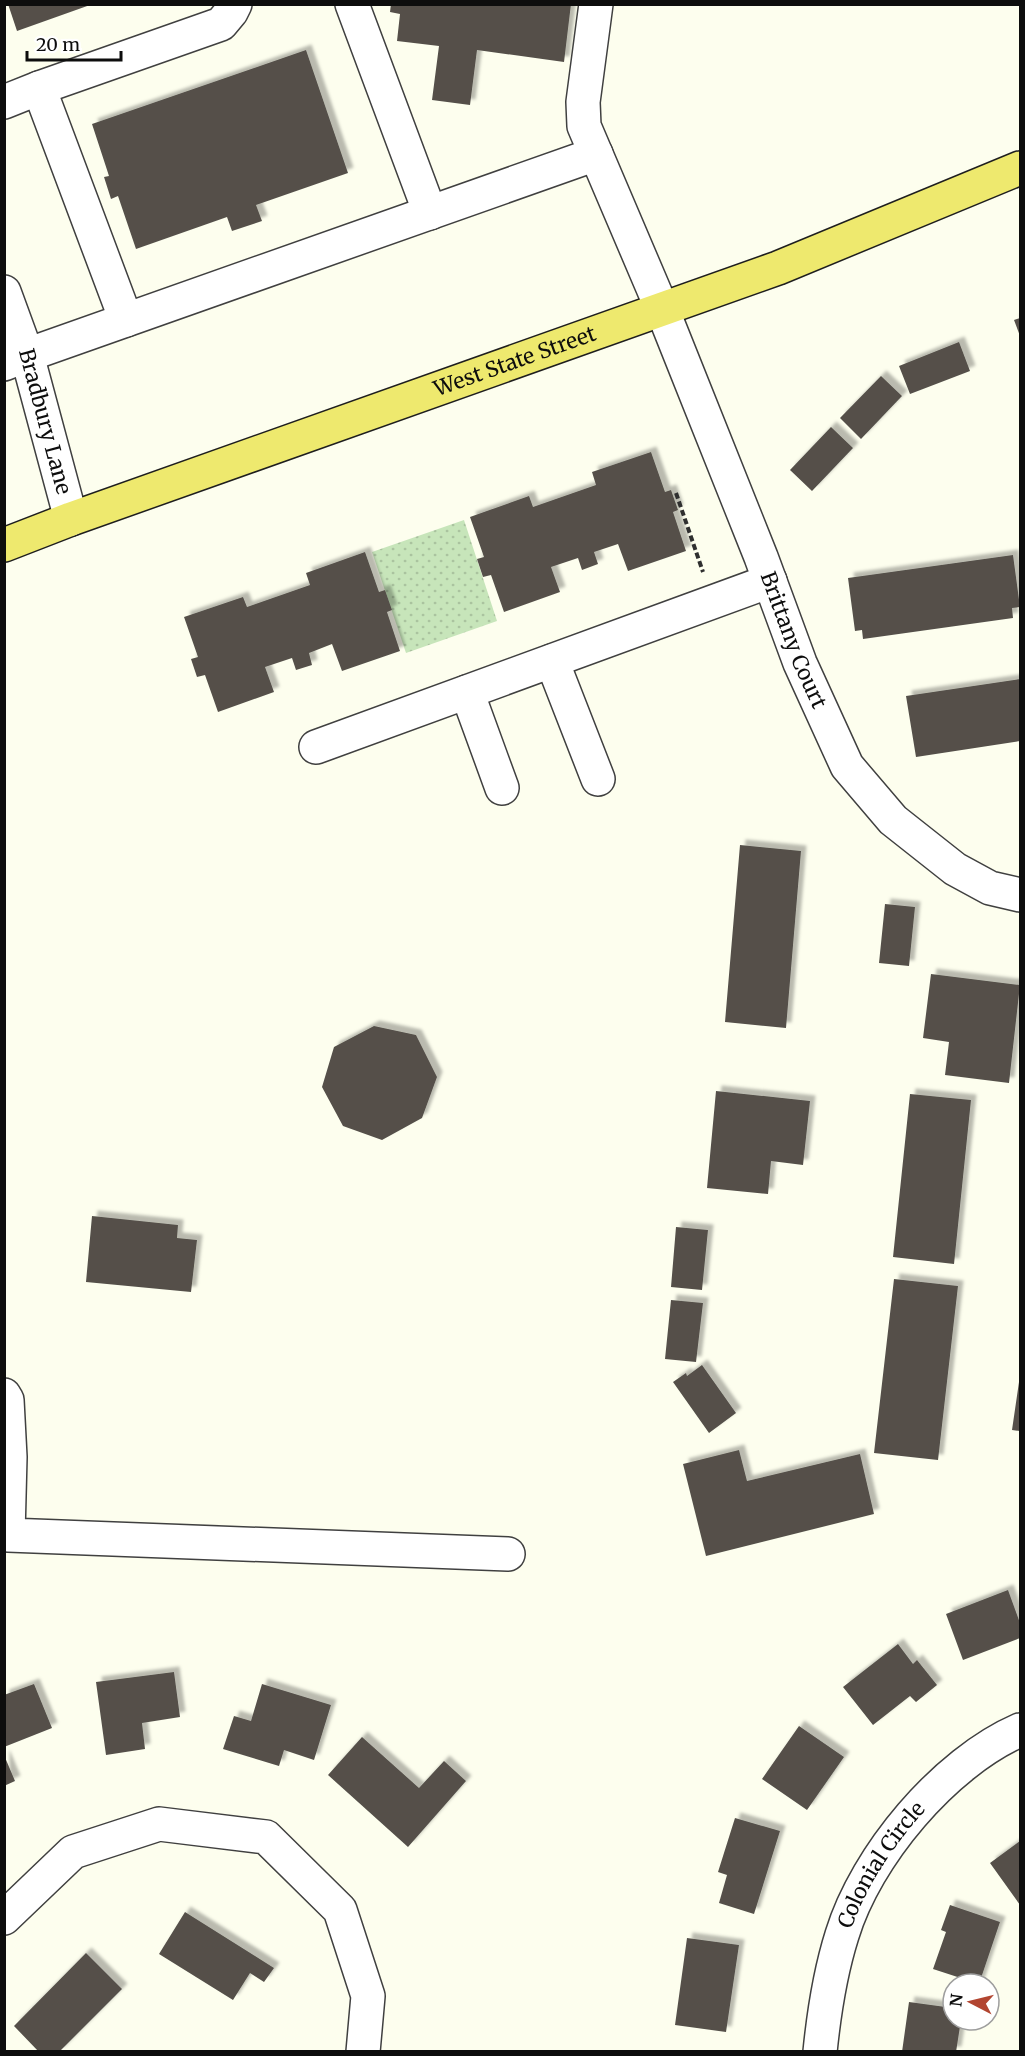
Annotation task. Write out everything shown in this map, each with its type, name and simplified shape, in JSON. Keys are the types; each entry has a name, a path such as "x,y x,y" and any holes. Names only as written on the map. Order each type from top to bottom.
{"main road":[{"name":"West State Street","path":"4,545 71,519 778,268 1020,168"}],"street":[{"path":"4,102 220,24 231,12 234,4"},
{"path":"352,4 430,213"},
{"name":"Brittany Court","path":"596,4 583,102 584,126 662,309 770,581 800,663 847,766 892,820 955,869 990,888 1020,895"},
{"path":"39,88 126,320"},
{"path":"16,359 596,154"},
{"name":"Bradbury Lane","path":"4,292 16,359 71,519"},
{"path":"316,747 770,581"},
{"path":"552,661 598,779"},
{"path":"467,692 502,788"},
{"path":"4,1395 7,1400 10,1457 8,1535 508,1554"},
{"name":"Colonial Circle","path":"820,2052 825,2002 842,1933 863,1886 883,1852 924,1800 964,1765 1010,1734 1020,1730"},
{"path":"4,1918 73,1852 159,1824 266,1837 340,1910 368,1996 363,2052"}],"path":[{"path":"676,493 704,575"}],"green space":[{"path":"464,520 497,621 406,653 372,552"}],"building":[{"path":"8,4 90,4 90,5 17,31"},
{"path":"391,4 571,4 564,62 477,50 470,105 432,100 439,46 397,41 400,14 390,12"},
{"path":"306,50 348,173 256,205 262,221 232,231 227,217 136,249 118,196 111,199 104,177 109,176 92,124"},
{"path":"1020,318 1020,336 1014,320"},
{"path":"959,342 970,371 910,394 899,366"},
{"path":"881,376 902,396 861,439 840,418"},
{"path":"831,427 853,448 812,491 790,470"},
{"path":"651,452 665,492 671,490 678,510 673,512 686,551 628,571 618,544 594,552 598,564 582,570 578,558 551,567 560,592 504,612 491,575 483,577 477,559 484,557 470,517 529,496 533,507 596,485 592,472"},
{"path":"365,552 379,592 385,590 392,610 387,612 400,651 342,671 332,644 309,653 312,665 296,670 292,658 265,667 274,692 218,712 205,675 197,677 191,659 198,657 184,617 243,597 247,607 310,585 306,573"},
{"path":"1013,555 1020,607 1012,608 1013,618 863,639 862,630 855,631 848,578"},
{"path":"1020,679 1020,741 916,757 906,696"},
{"path":"740,845 801,851 786,1028 725,1022"},
{"path":"885,904 915,907 909,966 879,963"},
{"path":"931,974 1020,985 1009,1083 945,1075 949,1042 923,1038"},
{"path":"374,1026 416,1035 437,1077 422,1118 382,1140 343,1126 322,1087 334,1047"},
{"path":"716,1091 810,1101 803,1165 771,1161 768,1194 707,1188"},
{"path":"910,1094 971,1100 954,1264 893,1257"},
{"path":"92,1216 178,1225 177,1238 197,1240 191,1292 86,1282"},
{"path":"676,1227 708,1230 702,1290 671,1287"},
{"path":"894,1279 958,1286 938,1460 874,1453"},
{"path":"671,1300 703,1303 696,1362 665,1359"},
{"path":"702,1365 736,1413 709,1433 673,1382 686,1373 687,1376"},
{"path":"1020,1382 1020,1431 1012,1430"},
{"path":"739,1450 747,1481 860,1454 874,1514 706,1556 683,1464"},
{"path":"1008,1590 1020,1623 1020,1638 963,1660 946,1614"},
{"path":"898,1644 913,1664 917,1660 937,1685 916,1702 910,1696 873,1725 843,1687"},
{"path":"174,1672 180,1717 142,1723 145,1749 106,1755 96,1682"},
{"path":"34,1684 52,1728 4,1747 4,1695"},
{"path":"262,1684 331,1705 314,1760 284,1750 279,1766 223,1749 234,1716 251,1721"},
{"path":"799,1726 844,1757 807,1810 762,1779"},
{"path":"362,1737 419,1788 444,1761 466,1781 408,1847 328,1775"},
{"path":"4,1755 15,1781 4,1786"},
{"path":"735,1818 780,1831 754,1914 719,1903 727,1875 718,1872"},
{"path":"1020,1841 1020,1905 990,1863"},
{"path":"950,1905 1000,1922 983,1972 942,1972 933,1969 946,1932 941,1930"},
{"path":"185,1912 274,1968 264,1982 250,1973 233,2000 159,1954"},
{"path":"687,1938 739,1945 726,2032 675,2025"},
{"path":"86,1953 122,1989 59,2052 39,2052 14,2026"},
{"path":"909,2002 941,2006 941,2032 959,2032 956,2052 902,2052"}]}
